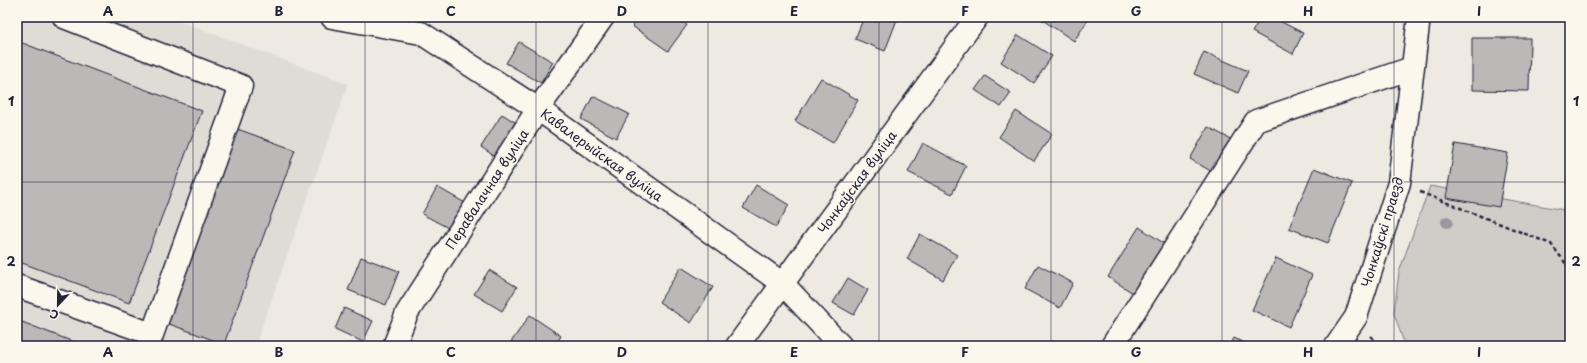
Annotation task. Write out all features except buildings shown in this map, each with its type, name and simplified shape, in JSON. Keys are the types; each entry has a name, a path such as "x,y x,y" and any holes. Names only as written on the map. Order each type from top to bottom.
{"street":[{"path":"17,286 150,340 241,86 64,17"},
{"name":"Кавалерыйская вуліца","path":"332,17 421,33 538,109 783,284 841,346"},
{"name":"Перавалачная вуліца","path":"394,346 408,313 538,109 603,17"},
{"name":"Чонкаўская вуліца","path":"737,346 977,17"},
{"name":"Чонкаўскі праезд","path":"1336,346 1356,316 1399,183 1419,17"},
{"path":"1112,346 1256,121 1412,68"}],"path":[{"path":"1399,183 1551,244 1570,269"}],"shaded area":[{"path":"17,17 168,17 348,84 255,346 17,346"},
{"path":"1430,186 1570,211 1570,346 1405,346 1394,313 1399,272"}]}
